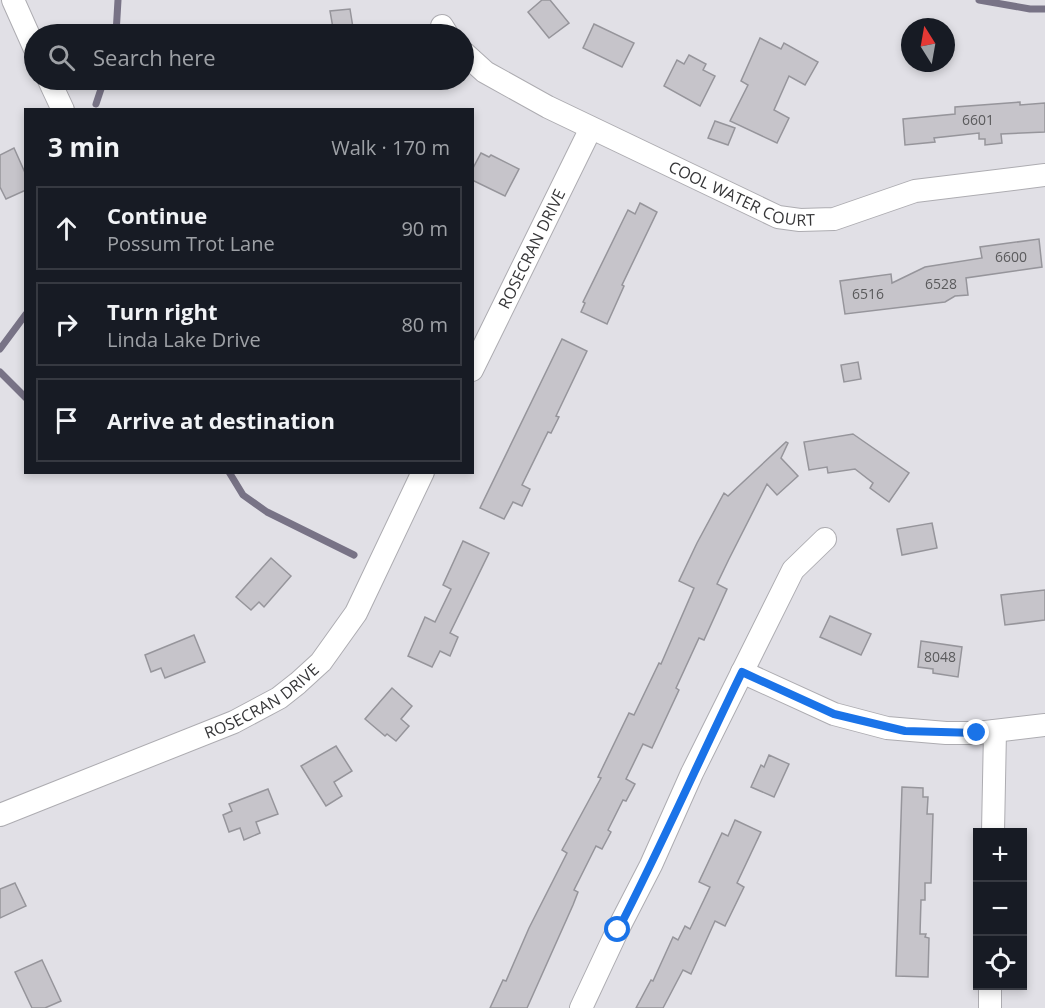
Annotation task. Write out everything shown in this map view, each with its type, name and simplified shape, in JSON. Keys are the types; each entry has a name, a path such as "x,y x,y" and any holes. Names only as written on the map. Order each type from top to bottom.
{"street":[{"path":"13,0 24,25"},
{"name":"COOL WATER COURT","path":"474,62 485,72 591,128 778,217 800,220 834,219 915,191 1045,175"},
{"path":"54,90 62,108"},
{"name":"ROSECRAN DRIVE","path":"474,366 591,128"},
{"name":"ROSECRAN DRIVE","path":"0,815 234,722 256,712 292,688 321,662 356,613 422,474"},
{"path":"581,1008 651,865 692,773 793,570 825,539"},
{"path":"742,672 834,714 887,728 946,734 1045,725"},
{"path":"993,828 995,731"},
{"path":"990,990 990,1008"}],"building":[{"path":"542,0 550,0 569,23 549,38 528,12"},
{"path":"350,9 352,24 332,24 330,11"},
{"path":"594,24 634,43 622,67 583,48"},
{"path":"760,38 781,49 784,43 818,62 805,85 789,76 774,110 789,118 777,143 730,121 748,85 741,81"},
{"path":"689,55 706,64 703,70 715,76 700,106 664,86 677,60 684,64"},
{"path":"1020,102 1020,105 1045,103 1045,132 1001,134 1002,143 985,145 985,139 979,139 979,133 934,138 935,142 905,145 903,119 955,114 955,107"},
{"path":"715,121 735,128 728,145 708,138"},
{"path":"14,148 24,170 24,191 6,199 0,187 0,155"},
{"path":"481,153 489,157 491,155 519,169 505,196 474,181 474,166"},
{"path":"640,203 657,212 622,285 624,286 607,324 581,312 585,303 583,302 628,210 635,214"},
{"path":"1039,239 1042,267 966,278 968,295 955,296 945,302 845,314 840,281 891,274 892,283 925,267 982,258 980,247"},
{"path":"562,339 587,351 556,416 559,417 551,433 548,432 522,485 530,489 522,506 513,502 504,519 480,508"},
{"path":"858,362 861,379 844,382 841,365"},
{"path":"853,434 909,473 889,502 870,488 873,483 855,469 828,473 827,467 809,470 804,442"},
{"path":"786,442 788,443 781,458 798,476 777,495 767,484 717,584 727,589 704,640 699,638 676,688 679,690 652,748 643,744 626,779 635,784 626,801 623,800 608,830 611,832 602,849 596,846 574,890 578,892 573,905 527,1008 490,1008 503,980 506,981 529,928 567,853 562,850 601,778 598,777 629,713 634,715 659,663 661,664 694,588 679,581 697,543 724,493 728,496"},
{"path":"932,523 937,548 902,555 897,529"},
{"path":"463,541 489,553 450,633 458,637 450,656 440,651 432,667 408,656 425,617 435,622 451,589 443,585"},
{"path":"271,558 291,576 264,607 259,602 251,610 236,597"},
{"path":"1045,590 1045,620 1005,625 1001,595"},
{"path":"830,616 871,634 861,655 820,637"},
{"path":"194,635 205,662 165,678 161,668 151,672 145,655"},
{"path":"921,641 962,647 958,677 933,673 933,669 918,667"},
{"path":"392,688 412,706 401,719 409,726 396,741 387,734 385,736 365,719"},
{"path":"336,746 352,771 334,782 342,796 326,806 301,766"},
{"path":"769,755 789,764 774,797 751,787 761,765 764,767"},
{"path":"902,787 923,788 923,797 928,797 927,814 933,814 931,883 925,883 925,900 921,900 920,934 926,934 925,937 929,938 928,977 896,976"},
{"path":"268,789 278,814 256,822 260,833 244,840 240,828 229,832 223,815 232,811 229,804"},
{"path":"735,820 761,832 737,883 744,887 725,926 715,921 691,974 683,970 663,1008 636,1008 651,980 653,981 673,937 678,940 685,926 690,929 710,887 699,882 722,833 728,836"},
{"path":"15,883 26,906 0,918 0,889"},
{"path":"42,960 61,1001 45,1008 32,1008 15,972"}],"waterway":[{"path":"117,24 118,0"},
{"path":"979,0 1030,9 1045,9"},
{"path":"96,104 101,90"},
{"path":"0,349 24,317"},
{"path":"0,372 24,396"},
{"path":"230,474 243,495 267,512 354,555"}],"route":[{"path":"618,930 742,672 834,714 887,728 946,734 977,733"}]}
